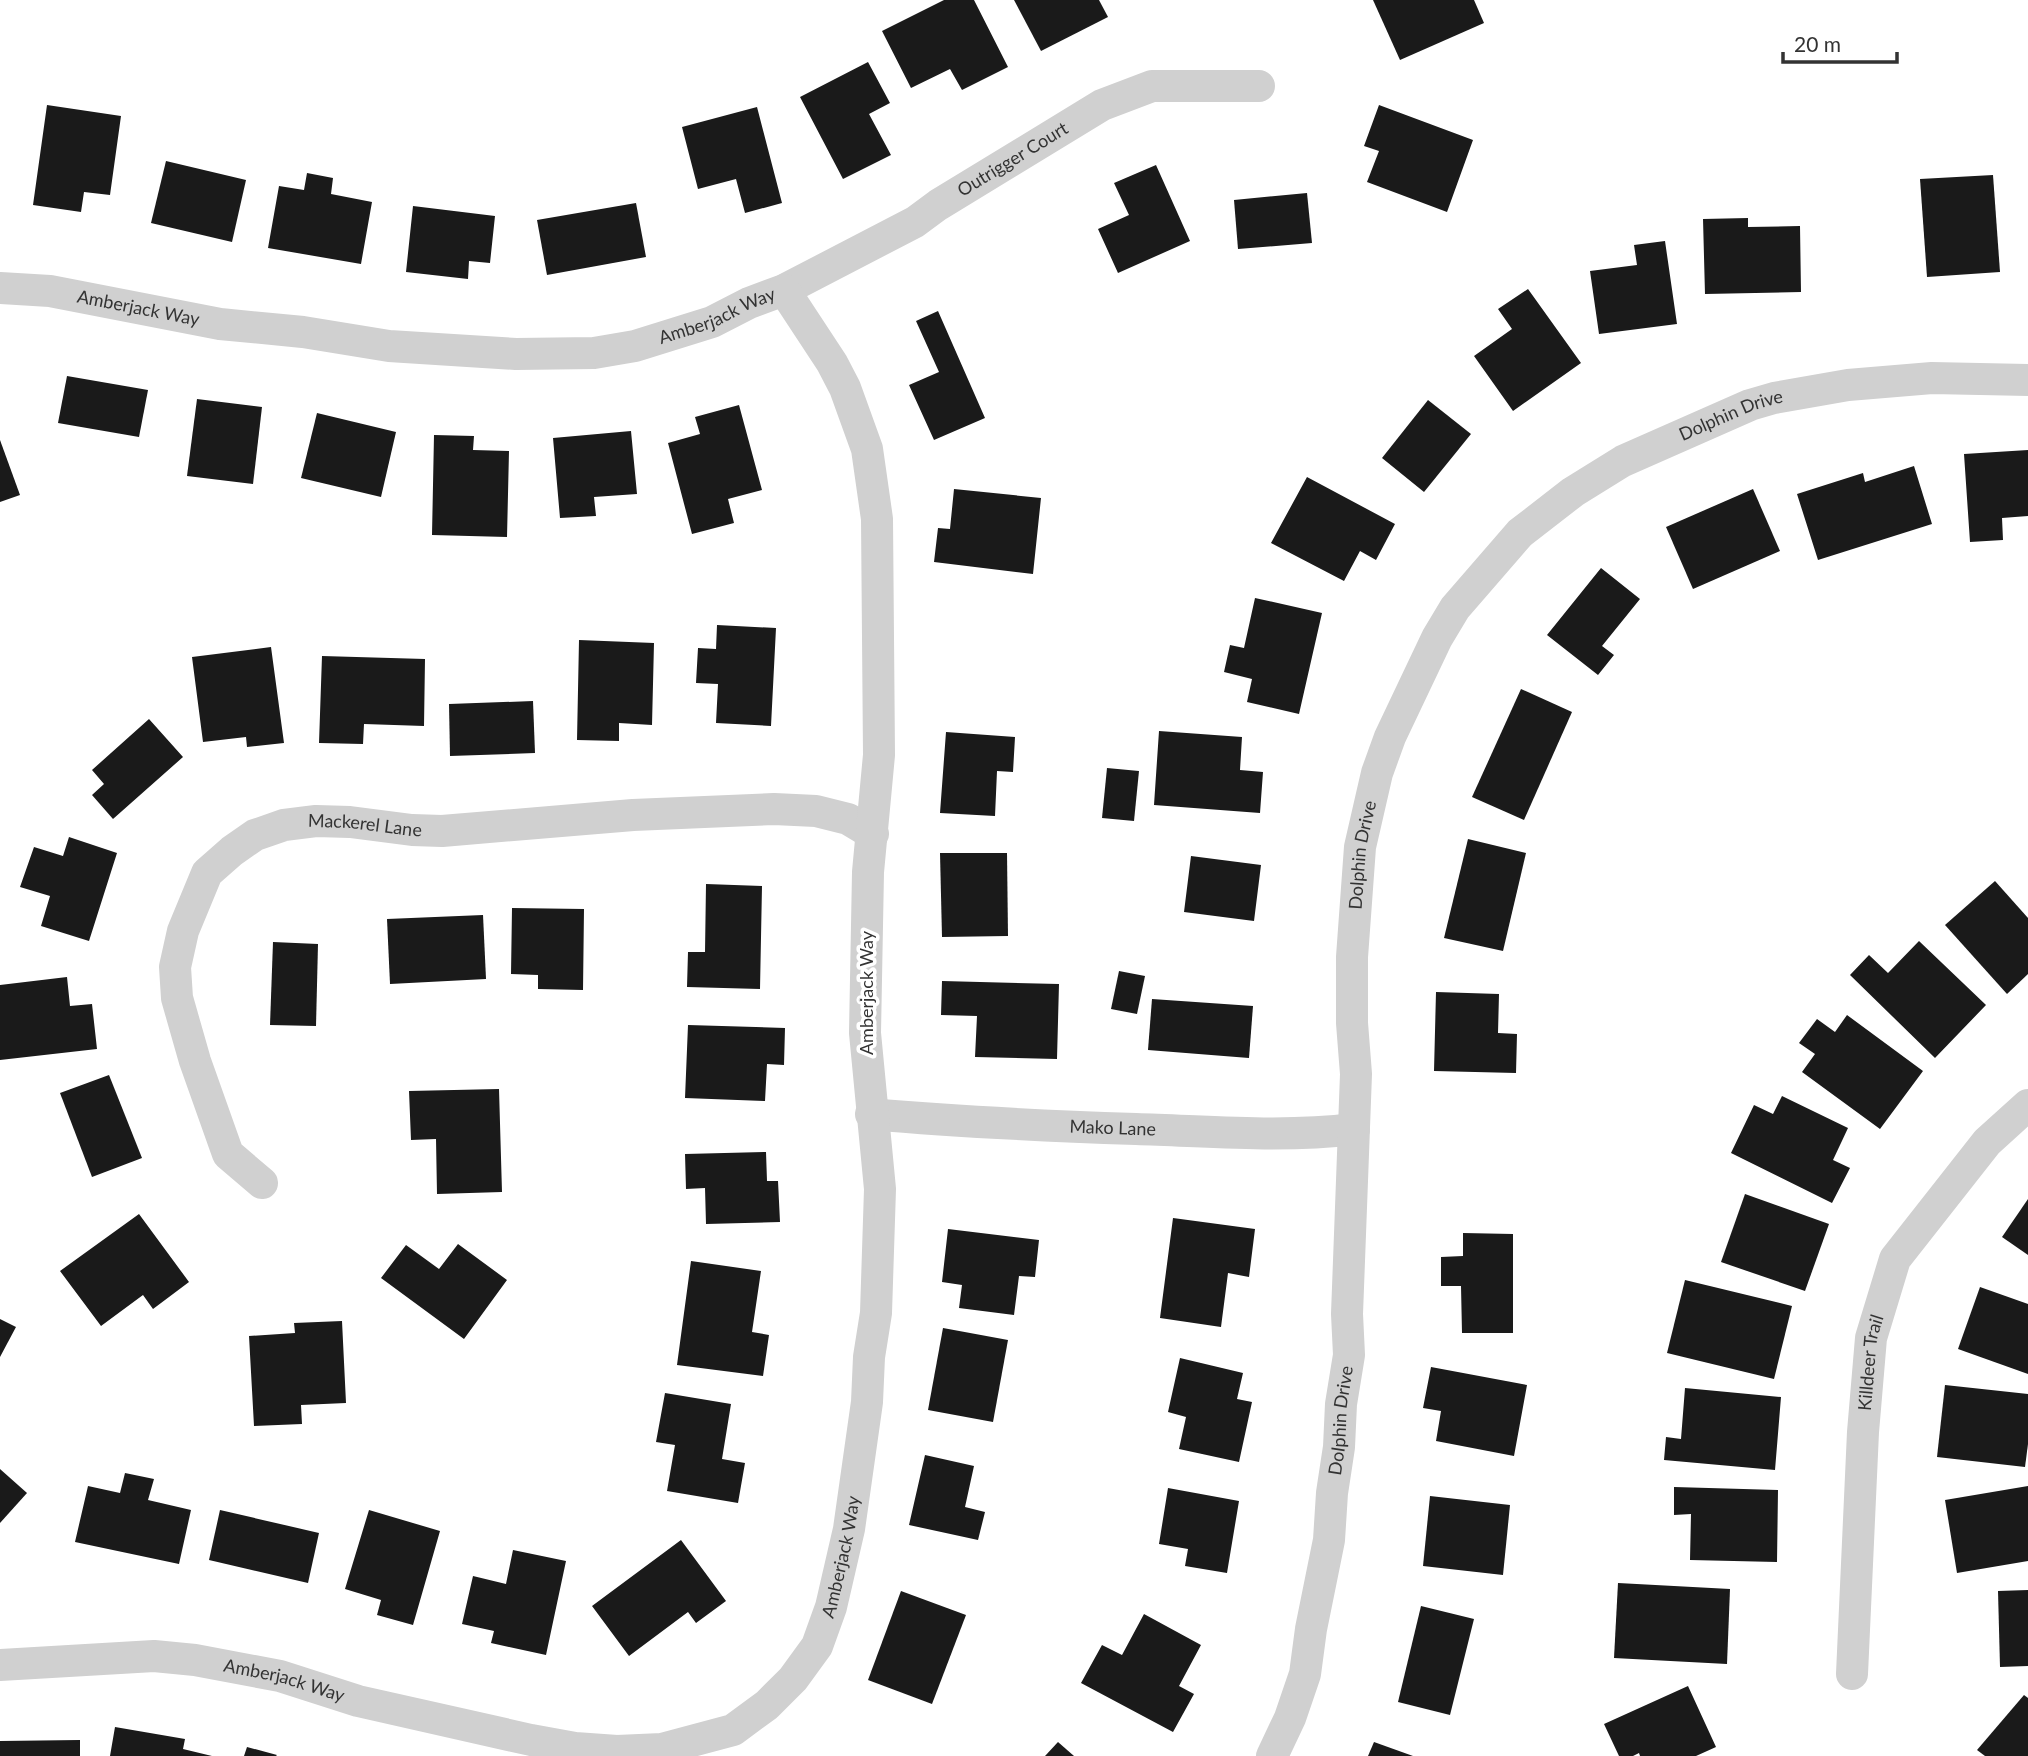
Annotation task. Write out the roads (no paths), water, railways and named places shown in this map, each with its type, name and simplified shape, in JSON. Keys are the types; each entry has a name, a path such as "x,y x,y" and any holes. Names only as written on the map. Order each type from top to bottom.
{"street":[{"name":"Outrigger Court","path":"783,290 915,222 938,205 1102,105 1152,86 1259,86"},
{"name":"Amberjack Way","path":"0,288 8,286 50,291 220,324 303,332 389,346 516,354 594,353 635,346 712,321 783,290 832,363 845,388 867,449 877,519 879,729 868,872 865,1033 880,1189 876,1313 869,1357 867,1402 849,1529 831,1607 817,1646 793,1679 767,1705 733,1730 662,1749 617,1751 575,1748 358,1701 280,1676 195,1660 154,1656 0,1665"},
{"name":"Dolphin Drive","path":"1272,1756 1290,1717 1305,1674 1329,1540 1341,1404 1349,1355 1347,1314 1356,1074 1352,997 1360,847 1377,773 1390,737 1437,638 1455,608 1520,533 1573,492 1623,461 1750,405 1848,385 1932,378 2028,380"},
{"name":"Mackerel Lane","path":"262,1182 228,1154 195,1060 177,998 175,967 183,931 207,873 255,835 284,825 316,821 350,822 412,831 442,831 633,815 774,809 816,810 848,819 873,834"},
{"name":"Killdeer Trail","path":"1853,1674 1863,1432 1871,1338 1895,1259 1987,1142 2028,1105"},
{"name":"Mako Lane","path":"871,1114 971,1123 1167,1132 1309,1135 1354,1129"}]}
